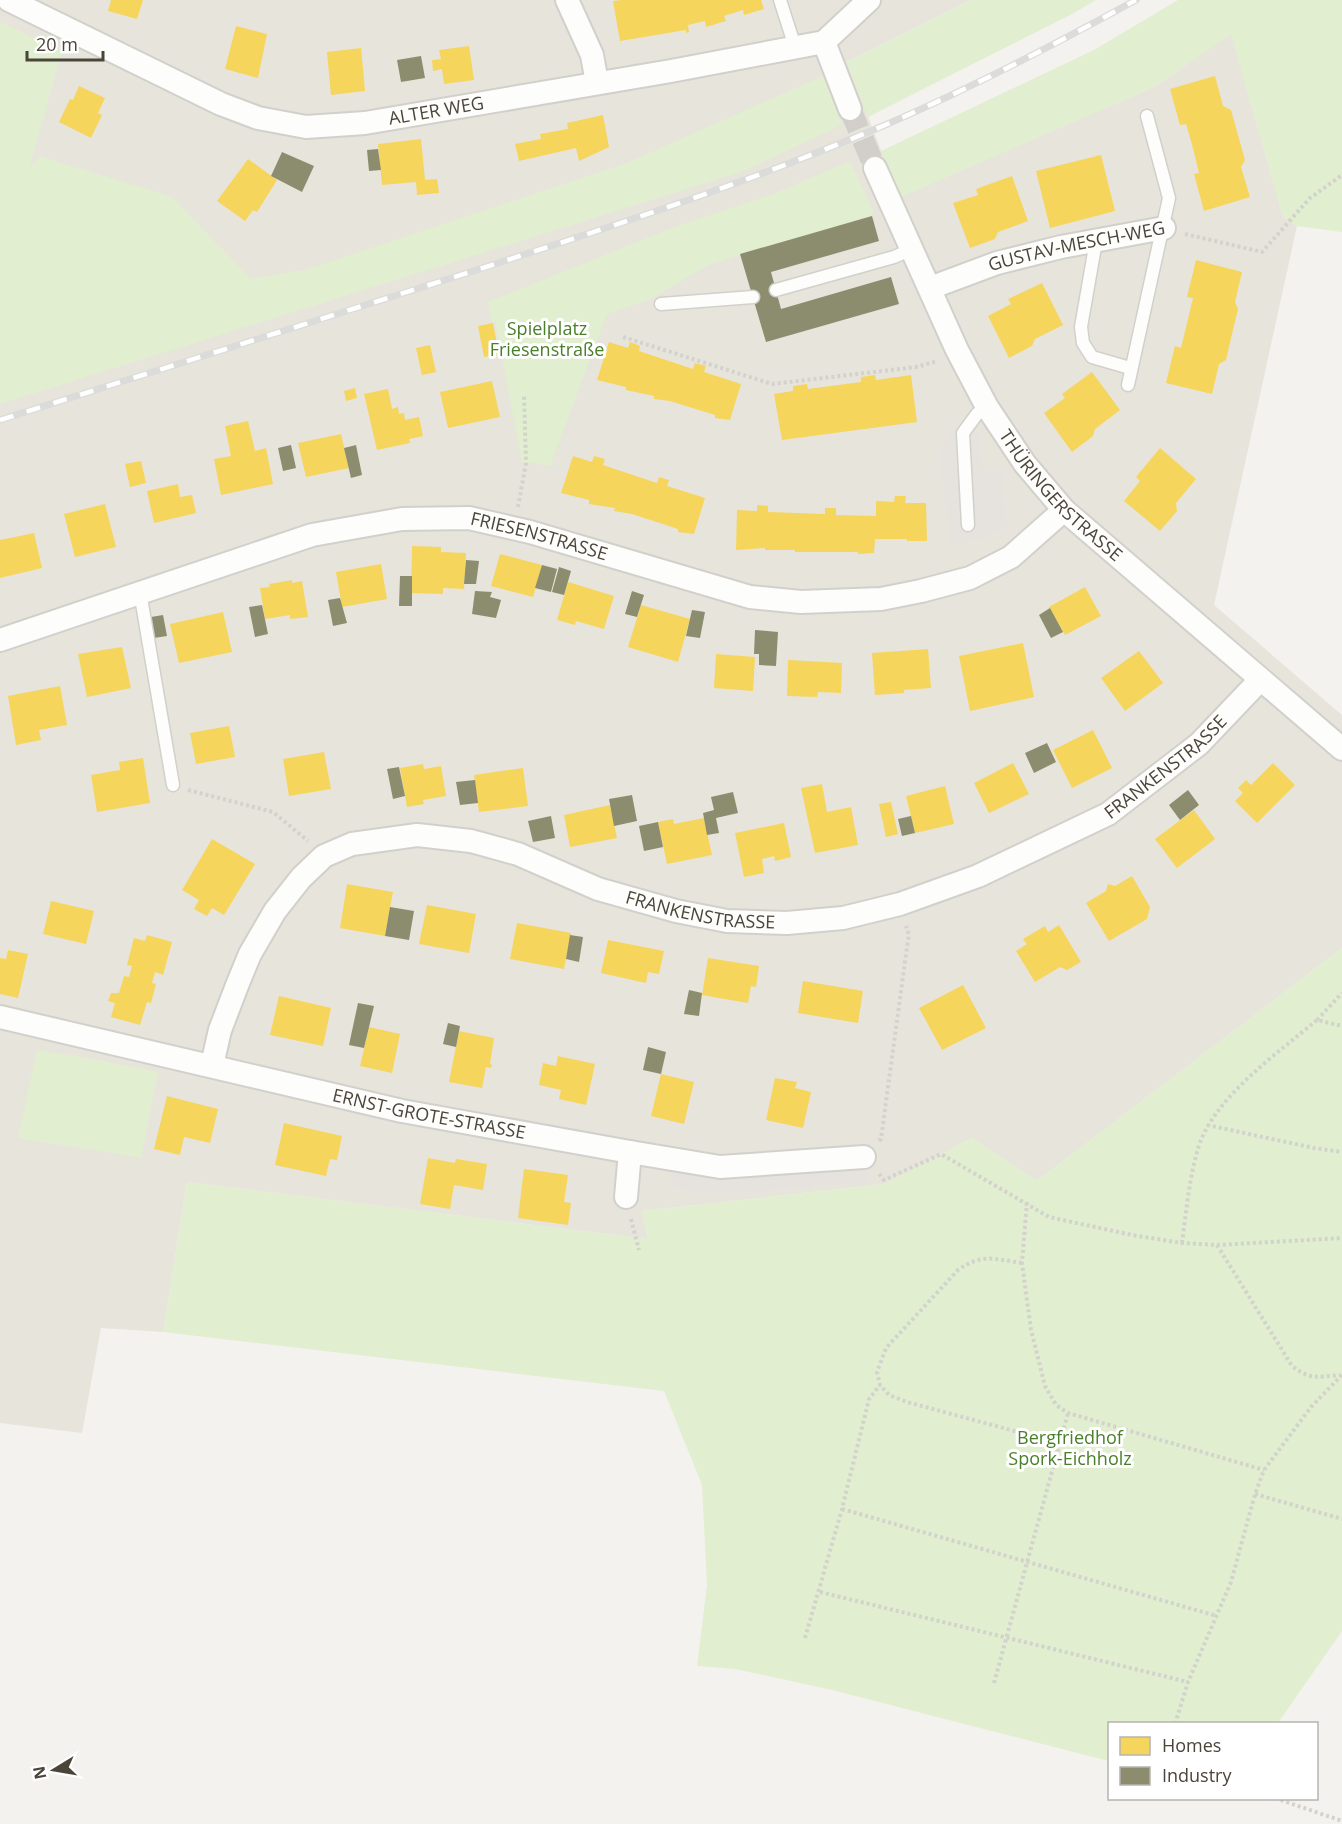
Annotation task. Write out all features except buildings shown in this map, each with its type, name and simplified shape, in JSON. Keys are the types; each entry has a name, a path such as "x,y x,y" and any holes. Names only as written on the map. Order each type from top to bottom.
{"street":[{"name":"ALTER WEG","path":"9,0 221,104 258,118 306,127 364,123 671,71 824,42"},
{"path":"567,0 592,55 597,83"},
{"path":"850,109 824,42 869,0"},
{"name":"THÜRINGERSTRASSE","path":"875,168 957,350 987,407 1025,464 1064,510 1342,749"},
{"name":"GUSTAV-MESCH-WEG","path":"930,288 997,263 1164,228"},
{"name":"FRIESENSTRASSE","path":"0,640 312,536 402,519 469,518 514,528 750,597 801,602 881,598 921,591 970,578 1011,557 1064,510"},
{"name":"FRANKENSTRASSE","path":"212,1065 220,1030 238,983 250,954 275,911 301,878 324,856 351,844 417,835 471,841 518,854 598,889 676,911 727,921 787,923 843,918 900,904 978,876 1108,814 1200,744 1260,680"},
{"name":"ERNST-GROTE-STRASSE","path":"0,1017 402,1111 720,1167 862,1157"},
{"path":"626,1197 630,1152"}],"lane":[{"path":"780,0 795,47"},
{"path":"1128,385 1169,198 1147,116"},
{"path":"1096,241 1081,327 1083,343 1092,357 1130,368"},
{"path":"776,291 894,257 910,250"},
{"path":"661,304 753,297"},
{"path":"968,525 963,433 977,414 987,407"},
{"path":"140,592 173,785"}],"path":[{"name":"GUSTAV-MESCH-WEG","path":"1164,228 1262,252 1310,198 1342,175"},
{"path":"623,337 772,384 916,367 937,362 957,350"},
{"path":"514,528 526,463 524,394"},
{"path":"190,790 273,812 307,839"},
{"path":"907,943 881,1139 862,1157 884,1180 941,1154 1027,1202 1049,1217 1132,1235 1182,1243 1217,1245 1342,1238"},
{"path":"1182,1243 1197,1150 1207,1125 1241,1084 1317,1020 1342,993"},
{"path":"1317,1020 1342,1026"},
{"path":"1207,1125 1342,1152"},
{"path":"626,1197 639,1250"},
{"path":"1027,1202 1022,1263 1030,1330 1045,1386 1056,1405 1068,1413 1264,1470"},
{"path":"1217,1245 1292,1366 1305,1376 1341,1375"},
{"path":"1022,1263 985,1258 972,1260 958,1270 886,1348 877,1372 880,1385 890,1395 908,1402 1059,1443"},
{"path":"1176,1722 1188,1682 1231,1582 1255,1494 1264,1470 1311,1407 1341,1375"},
{"path":"805,1638 820,1592 869,1398 880,1385"},
{"path":"994,1683 1068,1413"},
{"path":"1255,1494 1342,1519"},
{"path":"842,1509 1217,1616"},
{"path":"820,1592 1188,1682"},
{"path":"1281,1800 1342,1821"}],"shaded area":[{"path":"0,0 971,0 847,62 899,197 1156,86 1231,33 1283,217 1297,226 1214,605 1342,715 1342,948 1037,1181 972,1138 884,1184 642,1211 648,1239 187,1182 163,1332 101,1328 82,1433 0,1423"},
{"path":"957,426 980,435 983,471 1003,470 1007,529 978,540 950,546 939,448"},
{"path":"867,1163 869,1182 733,1193 705,1193 672,1188 670,1168"}],"green space":[{"path":"971,0 1096,0 868,117 847,62"},
{"path":"1178,0 1342,0 1342,232 1297,226 1283,217 1231,34 1156,86 899,198 881,151 1094,50"},
{"path":"0,22 62,51 29,169 40,156 172,197 251,279 307,269 624,164 823,76 842,125 744,171 0,404"},
{"name":"Spielplatz Friesenstraße","path":"850,161 873,211 872,216 708,265 651,299 607,314 550,466 522,462 495,322 492,323 488,302 677,226 778,192"},
{"name":"Bergfriedhof Spork-Eichholz","path":"1342,948 1342,1631 1279,1722 1108,1722 1108,1761 832,1690 735,1669 697,1666 707,1585 702,1485 664,1391 163,1332 187,1182 648,1239 642,1211 884,1184 972,1138 1037,1181"},
{"path":"37,1050 158,1072 141,1158 18,1138"}],"tunnel":[{"path":"850,109 875,168"}],"railway":[{"path":"0,420 558,244 777,168 885,125 949,96 1043,50 1136,0"}]}
